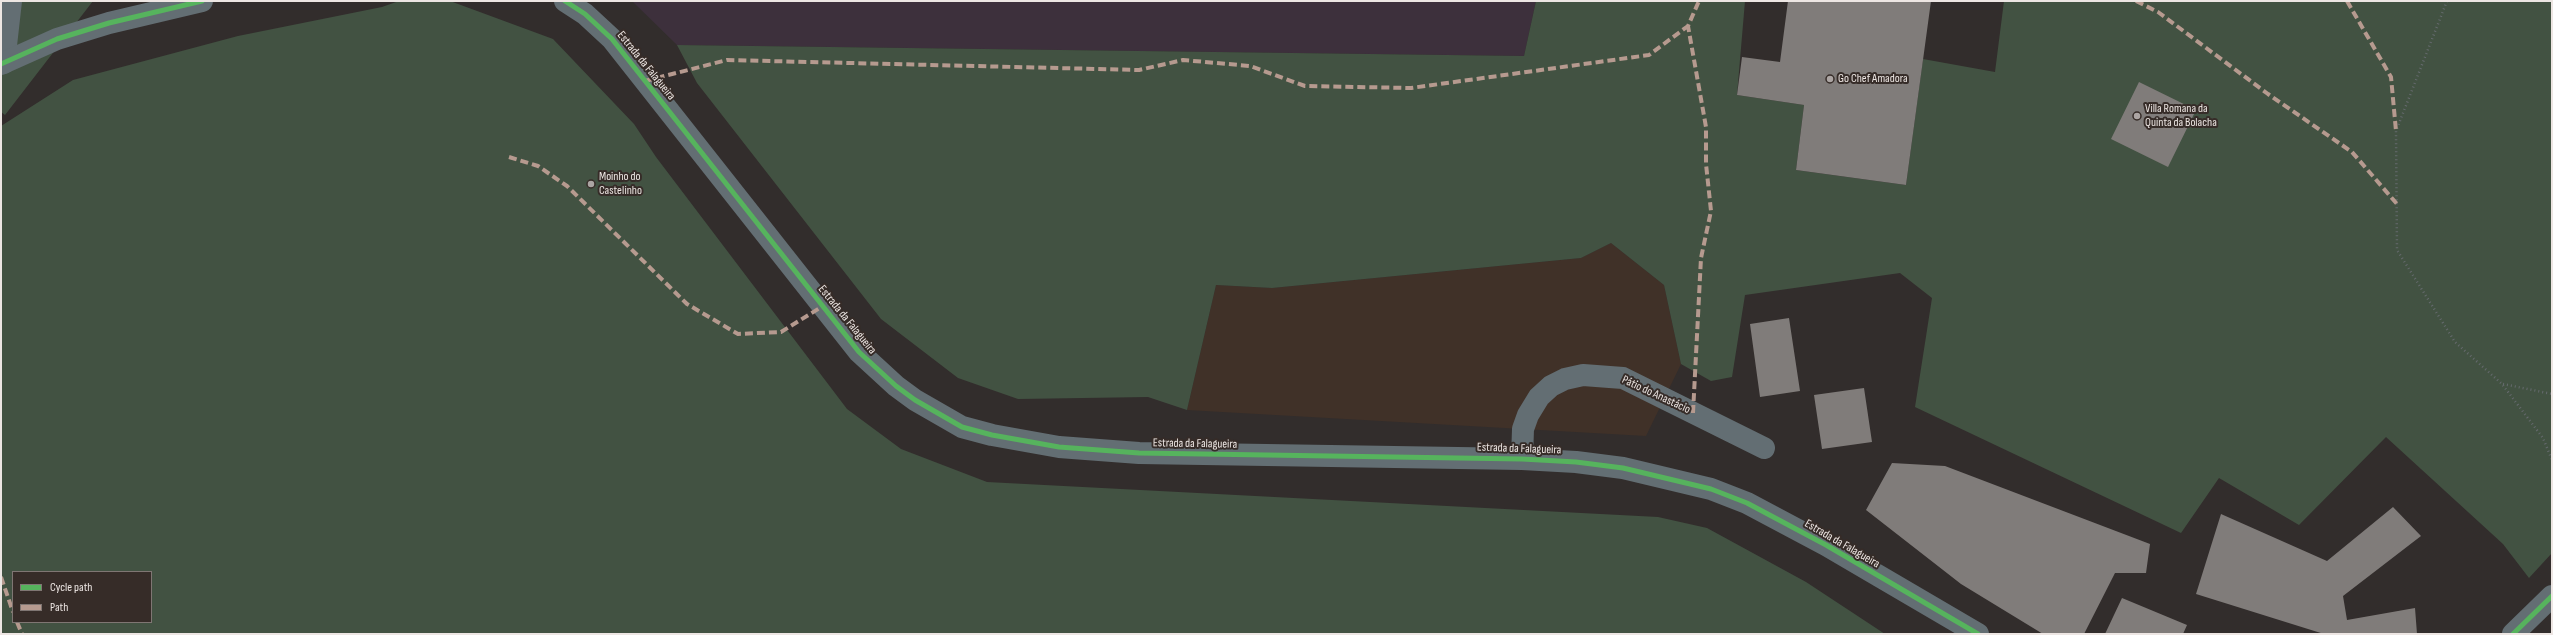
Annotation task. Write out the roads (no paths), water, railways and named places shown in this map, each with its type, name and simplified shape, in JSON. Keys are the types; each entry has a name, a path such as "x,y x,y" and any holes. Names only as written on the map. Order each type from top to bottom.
{"street":[{"path":"2,64 11,1"},
{"path":"2,64 56,39 109,23 202,1"},
{"name":"Estrada da Falagueira","path":"565,1 584,14 612,39 859,352 896,386 916,400 962,426 992,435 1059,447 1140,453 1522,459 1576,462 1623,468 1711,489 1747,503 1826,545 1978,634"},
{"name":"Pátio do Anastácio","path":"1522,459 1523,429 1528,415 1539,397 1551,386 1565,379 1583,375 1623,378 1764,448"},
{"path":"2513,634 2552,596"}],"place":[{"name":"Go Chef Amadora","path":"1830,79"},
{"name":"Villa Romana da Quinta da Bolacha","path":"2137,116"},
{"name":"Moinho do Castelinho","path":"591,184"}]}
